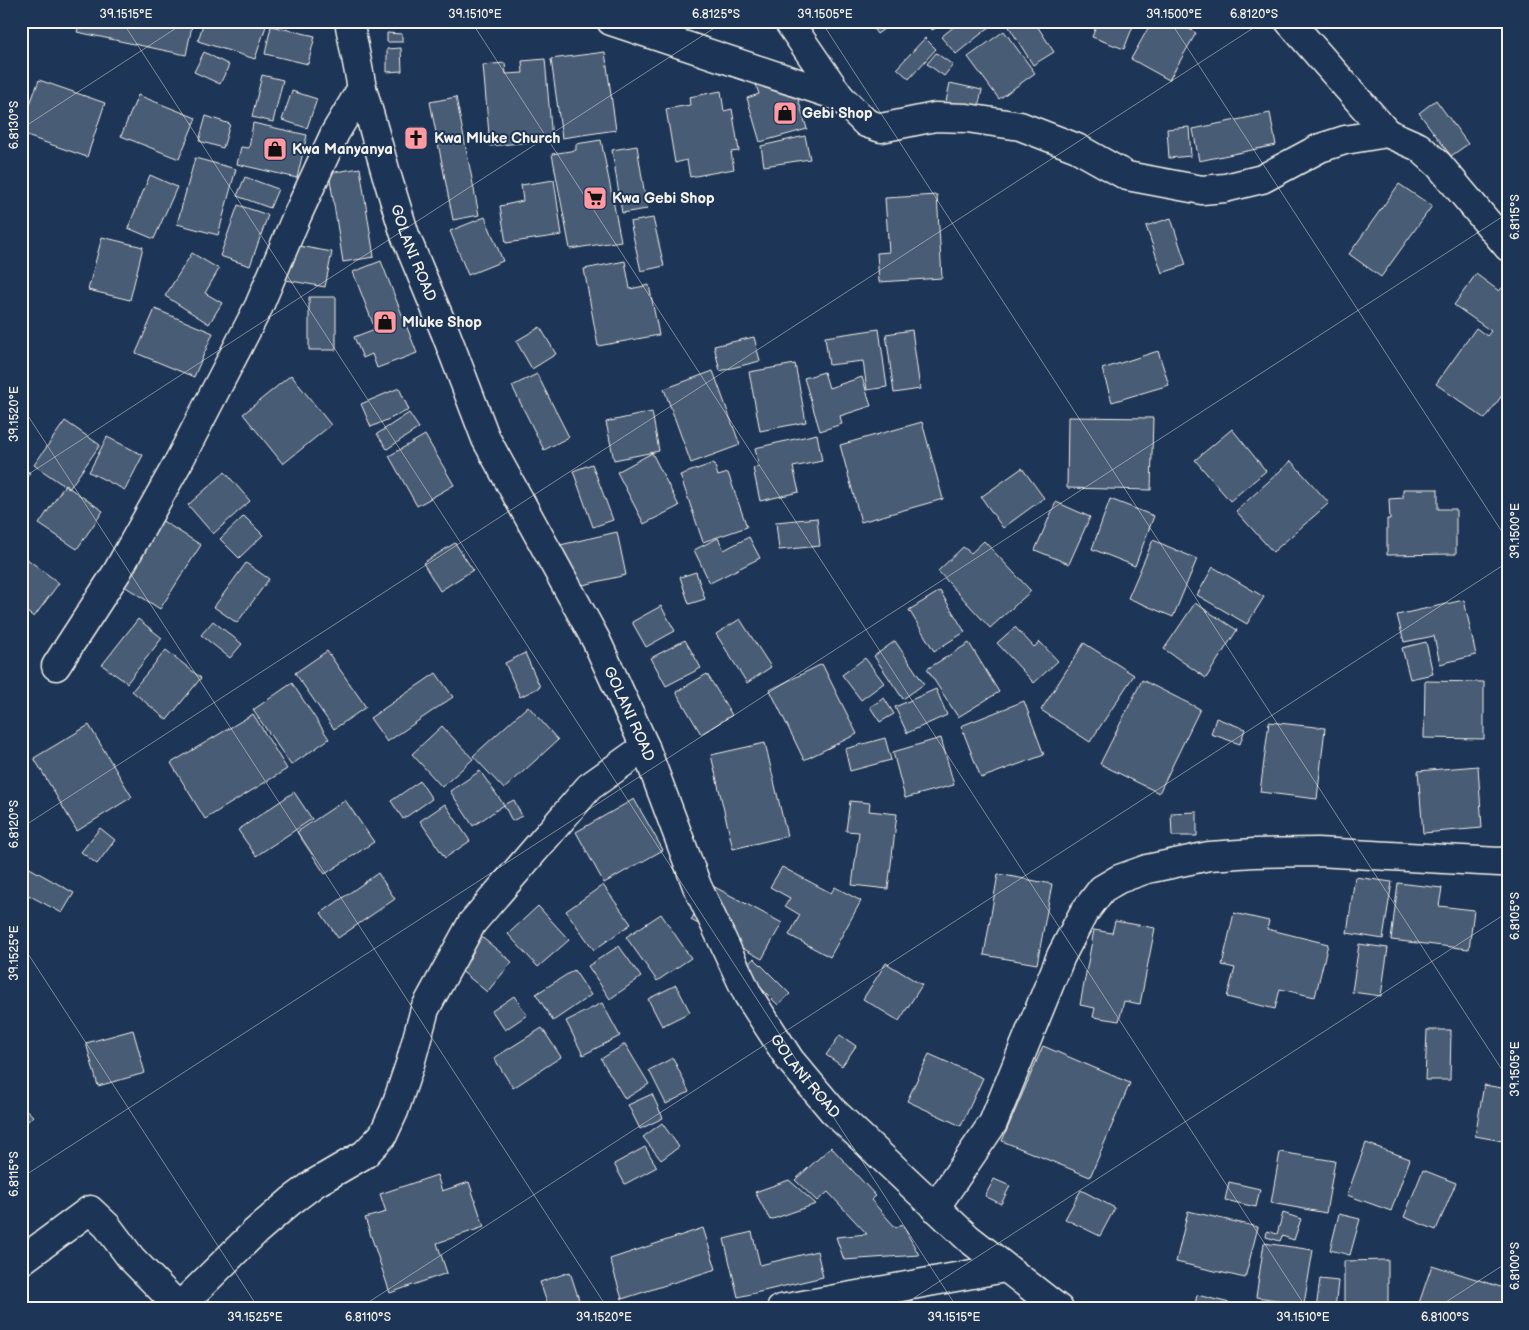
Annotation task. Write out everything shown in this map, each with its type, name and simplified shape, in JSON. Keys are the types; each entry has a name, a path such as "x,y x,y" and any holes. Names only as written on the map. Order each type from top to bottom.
{"street":[{"name":"GOLANI ROAD","path":"349,21 362,88 406,235 486,439 596,640 645,747 698,886 748,995 790,1060 833,1111 935,1208 1005,1268 1059,1309"},
{"path":"611,21 840,97"},
{"path":"788,21 840,97 866,123 881,128 935,117 967,118 1020,126 1077,148 1127,176 1202,190 1225,188 1262,179 1320,148 1345,140 1387,133"},
{"path":"1289,21 1387,133 1419,147 1439,165 1508,247"},
{"path":"56,666 117,572 179,461 259,306 296,218 335,133 362,88"},
{"path":"21,1261 90,1210 107,1226 131,1258 182,1308 255,1232 291,1201 314,1182 365,1154 383,1135 394,1111 410,1064 425,1009 472,923 589,787 645,747"},
{"path":"935,1208 993,1123 1061,956 1083,914 1102,889 1119,879 1147,869 1209,856 1254,853 1317,852 1508,862"},
{"path":"781,1309 1005,1268"}],"building":[{"path":"80,21 193,21 186,55 77,32"},
{"path":"204,21 251,21 266,26 255,59 198,41"},
{"path":"868,21 895,21 877,34"},
{"path":"928,21 949,21 932,30"},
{"path":"961,21 997,21 956,54 941,37"},
{"path":"1034,21 1054,52 1033,65 1006,22"},
{"path":"1098,21 1135,21 1124,49 1092,37"},
{"path":"1152,21 1175,21 1196,33 1169,80 1131,59"},
{"path":"1190,21 1210,21 1207,28"},
{"path":"271,26 315,36 308,64 265,54"},
{"path":"1004,31 1035,73 999,99 968,57"},
{"path":"387,33 402,34 402,42 387,42"},
{"path":"925,38 936,49 909,79 897,68"},
{"path":"401,48 402,71 387,72 387,49"},
{"path":"204,52 229,65 220,84 194,72"},
{"path":"605,52 616,130 562,138 551,59"},
{"path":"936,53 953,65 944,76 927,64"},
{"path":"545,59 552,140 490,146 483,65 505,63 506,74 523,73 522,61"},
{"path":"262,75 283,80 273,122 252,117"},
{"path":"791,75 807,129 760,142 747,98 759,94 756,85"},
{"path":"39,80 105,103 87,157 21,134 21,128"},
{"path":"950,83 982,90 977,113 945,106"},
{"path":"292,91 317,99 307,128 282,120"},
{"path":"721,91 724,111 732,109 739,151 731,152 734,169 690,177 687,160 675,163 666,109 690,105 689,97"},
{"path":"138,95 196,118 179,159 121,136"},
{"path":"456,97 479,215 453,220 430,102"},
{"path":"1436,100 1468,144 1451,156 1419,113"},
{"path":"1270,113 1276,145 1199,161 1193,129"},
{"path":"206,116 230,124 223,148 199,141"},
{"path":"253,123 307,135 297,178 237,164 241,147 249,148"},
{"path":"1189,127 1191,156 1169,158 1167,129"},
{"path":"805,136 810,159 764,166 761,146"},
{"path":"601,140 621,241 570,249 552,154 576,150 576,144"},
{"path":"637,146 647,209 622,213 612,150"},
{"path":"195,158 236,169 218,235 177,224"},
{"path":"360,168 374,257 343,262 329,173"},
{"path":"150,175 177,187 154,239 128,228"},
{"path":"245,177 278,189 270,208 237,196"},
{"path":"554,180 562,235 506,243 500,206 523,201 521,185"},
{"path":"1399,184 1432,206 1381,277 1349,254"},
{"path":"937,195 942,278 879,282 877,253 889,252 885,198"},
{"path":"238,205 268,215 250,266 220,256"},
{"path":"485,217 503,261 468,275 450,231"},
{"path":"653,218 664,266 641,271 630,222"},
{"path":"1171,218 1186,265 1162,273 1146,226"},
{"path":"102,237 143,247 130,300 88,290"},
{"path":"293,245 332,252 325,287 286,280"},
{"path":"192,253 219,269 205,293 222,303 209,324 165,296"},
{"path":"381,261 417,353 377,368 372,354 363,358 354,337 375,329 353,272"},
{"path":"625,261 630,289 649,285 659,335 598,346 584,269"},
{"path":"1476,274 1499,291 1503,287 1508,290 1508,387 1485,419 1436,384 1476,328 1487,336 1491,331 1454,305"},
{"path":"309,297 336,297 336,350 309,350"},
{"path":"155,309 213,333 194,377 136,353"},
{"path":"540,327 556,354 532,369 516,341"},
{"path":"879,329 887,387 867,390 863,361 829,365 825,337"},
{"path":"912,330 920,389 894,393 886,334"},
{"path":"754,337 760,361 720,371 714,346"},
{"path":"1158,351 1169,385 1112,402 1102,369"},
{"path":"795,364 806,422 760,431 749,372"},
{"path":"713,371 740,445 691,463 664,389"},
{"path":"824,372 829,388 862,377 871,406 840,416 842,424 820,431 804,378"},
{"path":"537,374 569,437 544,450 512,386"},
{"path":"291,375 331,425 283,464 243,414"},
{"path":"399,388 409,410 371,427 361,404"},
{"path":"652,412 659,451 614,460 606,422"},
{"path":"409,413 419,428 387,449 377,434"},
{"path":"1068,417 1153,418 1151,490 1067,488"},
{"path":"65,421 100,445 69,489 34,465"},
{"path":"922,422 943,499 861,522 840,445"},
{"path":"1232,429 1266,471 1230,501 1195,460"},
{"path":"817,434 822,461 793,467 799,492 760,501 753,468 759,467 755,448"},
{"path":"425,435 454,485 417,506 389,456"},
{"path":"107,437 143,455 125,490 89,472"},
{"path":"652,453 679,506 644,524 617,472"},
{"path":"1291,461 1329,503 1273,552 1236,511"},
{"path":"714,463 718,476 728,473 747,527 703,542 680,475"},
{"path":"592,464 613,520 593,527 573,471"},
{"path":"21,465 30,473 21,484"},
{"path":"1022,468 1044,498 1003,528 981,497"},
{"path":"225,472 250,501 213,534 188,505"},
{"path":"65,485 103,511 77,549 39,524"},
{"path":"1403,489 1438,489 1438,509 1456,509 1456,554 1387,555 1387,519 1390,519 1389,499 1403,498"},
{"path":"1110,499 1154,516 1135,566 1092,549"},
{"path":"1056,502 1090,517 1069,564 1035,550"},
{"path":"244,516 263,535 239,558 220,539"},
{"path":"817,518 820,546 779,550 776,522"},
{"path":"161,520 201,545 160,609 121,584"},
{"path":"617,532 626,575 557,591 547,548"},
{"path":"749,537 760,558 710,583 694,550 718,538 724,550"},
{"path":"1153,540 1197,559 1173,617 1128,598"},
{"path":"984,541 1031,591 990,628 938,571 963,547 971,553"},
{"path":"455,543 473,570 440,591 423,563"},
{"path":"23,556 59,583 34,617 21,608 21,559"},
{"path":"246,563 269,579 237,623 214,607"},
{"path":"1213,567 1264,597 1247,624 1197,595"},
{"path":"696,572 705,599 689,604 680,577"},
{"path":"940,591 965,632 934,651 909,610"},
{"path":"1464,600 1476,655 1440,664 1434,636 1404,642 1397,615"},
{"path":"1195,603 1237,630 1206,678 1164,649"},
{"path":"661,606 675,631 646,647 632,622"},
{"path":"138,619 162,638 127,683 102,665"},
{"path":"740,619 771,667 747,683 716,634"},
{"path":"213,621 242,644 230,658 201,635"},
{"path":"1015,627 1034,647 1040,642 1058,661 1034,683 997,643"},
{"path":"685,640 701,668 666,686 651,658"},
{"path":"895,641 924,684 903,699 874,656"},
{"path":"1426,642 1433,674 1410,679 1402,648"},
{"path":"969,643 999,692 958,717 927,669"},
{"path":"1084,643 1134,675 1090,742 1041,710"},
{"path":"166,650 201,678 167,720 132,691"},
{"path":"327,651 366,707 334,729 295,673"},
{"path":"525,653 540,687 520,697 505,663"},
{"path":"865,658 884,683 861,700 842,675"},
{"path":"822,664 857,734 804,760 770,690"},
{"path":"436,673 453,697 387,742 370,718"},
{"path":"707,674 732,715 701,734 676,692"},
{"path":"1142,680 1200,709 1159,793 1100,764"},
{"path":"1425,681 1484,682 1484,739 1424,738"},
{"path":"292,683 329,739 291,765 253,710"},
{"path":"936,689 947,715 907,733 895,707"},
{"path":"884,698 894,714 880,722 870,707"},
{"path":"1024,701 1044,755 981,778 961,726"},
{"path":"528,706 558,740 504,789 473,756"},
{"path":"253,714 287,769 205,819 171,763"},
{"path":"1216,718 1245,729 1240,744 1211,734"},
{"path":"1269,722 1325,728 1317,799 1260,792"},
{"path":"89,725 132,797 77,831 34,758"},
{"path":"442,726 473,759 442,787 412,754"},
{"path":"885,738 891,760 850,771 845,749"},
{"path":"941,738 954,785 905,798 893,752"},
{"path":"765,743 787,836 733,849 711,755"},
{"path":"1478,766 1482,828 1423,833 1418,771"},
{"path":"480,771 504,805 473,826 450,791"},
{"path":"420,781 432,799 403,819 391,801"},
{"path":"294,792 312,819 256,856 238,830"},
{"path":"634,799 663,850 604,883 576,832"},
{"path":"345,800 374,842 325,874 297,832"},
{"path":"514,800 522,816 512,821 504,805"},
{"path":"850,801 870,803 869,811 897,814 888,889 852,885 859,832 846,831"},
{"path":"445,804 470,841 445,858 420,821"},
{"path":"1197,812 1197,836 1172,836 1171,813"},
{"path":"100,828 115,840 97,864 81,852"},
{"path":"26,866 74,893 62,913 21,891 21,875"},
{"path":"782,867 831,893 835,887 861,901 830,957 789,935 800,915 785,906 790,898 770,887"},
{"path":"378,873 395,899 338,938 321,913"},
{"path":"998,874 1052,884 1037,964 984,955"},
{"path":"1355,877 1392,882 1383,939 1347,933"},
{"path":"1398,883 1442,888 1439,906 1474,910 1469,949 1391,940"},
{"path":"603,885 631,924 594,950 566,911"},
{"path":"711,885 782,923 762,959 691,920"},
{"path":"538,906 569,940 538,967 508,934"},
{"path":"1234,913 1269,921 1267,929 1328,944 1315,997 1280,989 1275,1009 1227,997 1235,968 1222,965"},
{"path":"661,914 691,958 657,981 626,937"},
{"path":"1115,921 1155,928 1140,1004 1124,1001 1119,1021 1093,1017 1095,1008 1080,1005 1094,930 1112,933"},
{"path":"473,930 512,962 487,992 448,960"},
{"path":"1359,944 1388,948 1381,996 1352,992"},
{"path":"619,946 641,977 610,999 588,966"},
{"path":"754,958 790,994 778,1005 743,970"},
{"path":"886,963 922,985 899,1021 863,999"},
{"path":"574,970 591,995 553,1021 536,994"},
{"path":"676,985 690,1012 662,1026 648,999"},
{"path":"514,996 527,1015 505,1030 492,1011"},
{"path":"602,1003 620,1036 583,1055 566,1021"},
{"path":"542,1028 561,1057 513,1088 494,1058"},
{"path":"133,1030 145,1073 98,1086 86,1043"},
{"path":"1427,1030 1451,1030 1450,1080 1425,1080"},
{"path":"840,1035 856,1046 842,1066 826,1055"},
{"path":"625,1044 649,1084 625,1099 601,1059"},
{"path":"1043,1046 1130,1083 1090,1177 1002,1141"},
{"path":"929,1054 983,1078 961,1126 907,1101"},
{"path":"673,1058 689,1092 666,1104 649,1070"},
{"path":"1484,1085 1508,1089 1508,1142 1475,1136"},
{"path":"652,1094 663,1118 640,1129 628,1105"},
{"path":"21,1105 33,1116 21,1128"},
{"path":"662,1123 679,1147 661,1160 643,1137"},
{"path":"1366,1143 1410,1159 1391,1211 1347,1195"},
{"path":"645,1147 657,1167 625,1184 614,1164"},
{"path":"831,1147 876,1196 871,1200 896,1228 902,1224 919,1255 844,1260 836,1237 867,1234 828,1192 817,1201 795,1180"},
{"path":"1280,1152 1335,1161 1326,1213 1271,1203"},
{"path":"1423,1170 1456,1183 1436,1230 1404,1217"},
{"path":"437,1175 442,1191 469,1182 484,1227 437,1243 447,1273 390,1293 365,1218 386,1212 380,1194"},
{"path":"994,1179 1010,1186 1001,1204 985,1196"},
{"path":"789,1180 816,1204 770,1220 755,1192"},
{"path":"1229,1182 1260,1189 1256,1207 1225,1200"},
{"path":"1081,1190 1115,1208 1100,1236 1065,1219"},
{"path":"1188,1211 1258,1227 1245,1278 1176,1262"},
{"path":"1283,1213 1301,1219 1294,1240 1282,1236 1280,1241 1266,1237 1267,1231 1277,1234"},
{"path":"1339,1214 1360,1219 1350,1255 1330,1250"},
{"path":"703,1228 716,1269 622,1299 610,1259"},
{"path":"752,1232 760,1265 817,1251 823,1277 738,1297 724,1239"},
{"path":"1264,1243 1313,1250 1304,1304 1256,1297"},
{"path":"1388,1260 1388,1309 1344,1309 1344,1261"},
{"path":"1432,1265 1507,1289 1501,1309 1417,1309"},
{"path":"570,1272 582,1309 549,1309 540,1282"},
{"path":"1320,1279 1338,1281 1335,1309 1316,1309"},
{"path":"1197,1295 1250,1308 1194,1309"},
{"path":"489,1304 490,1309 476,1309"}],"place":[{"name":"Gebi Shop","path":"785,113"},
{"name":"Kwa Mluke Church","path":"416,138"},
{"name":"Kwa Manyanya","path":"275,149"},
{"name":"Kwa Gebi Shop","path":"595,198"},
{"name":"Mluke Shop","path":"385,322"}]}
